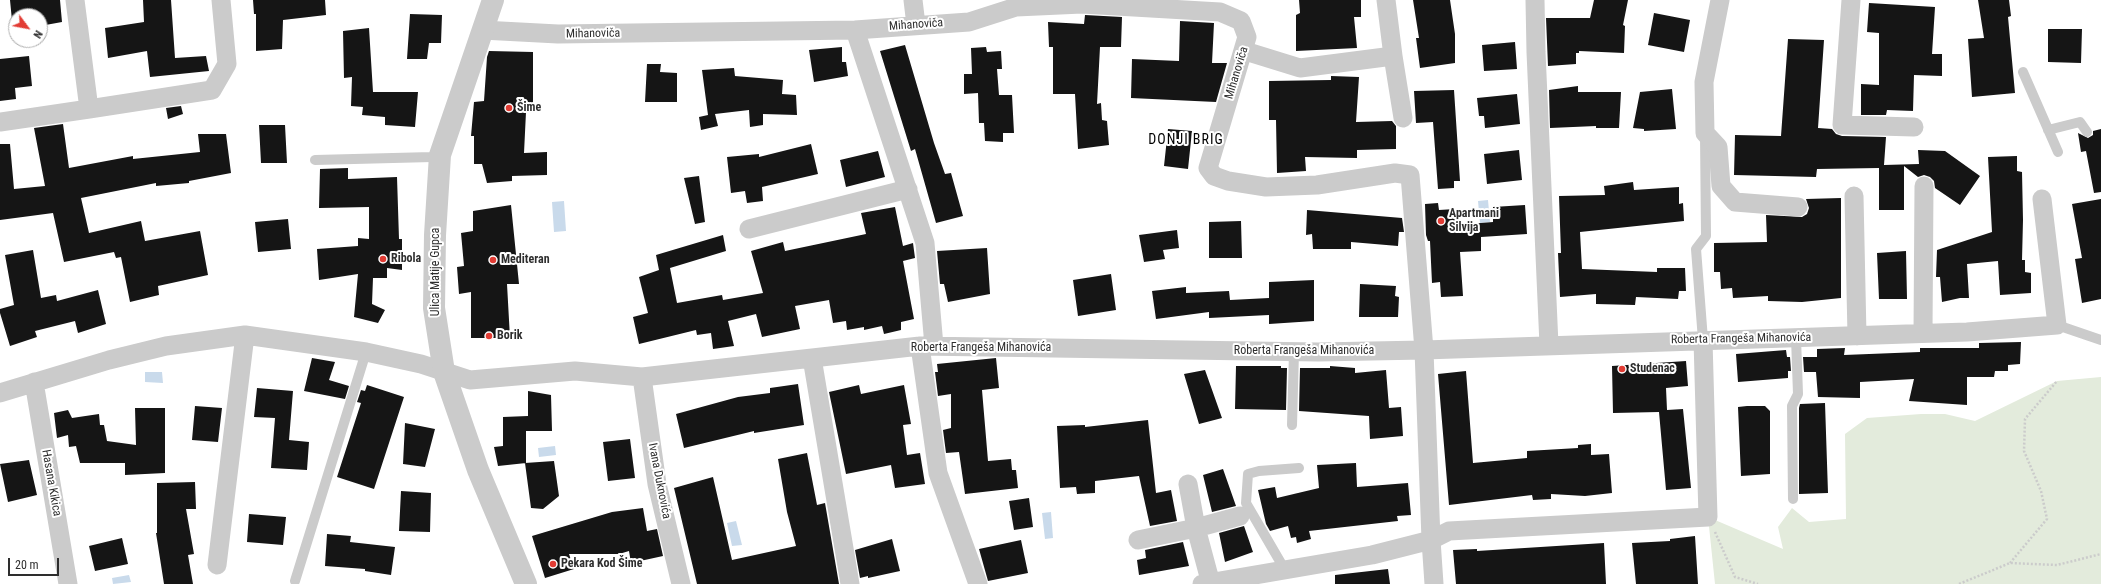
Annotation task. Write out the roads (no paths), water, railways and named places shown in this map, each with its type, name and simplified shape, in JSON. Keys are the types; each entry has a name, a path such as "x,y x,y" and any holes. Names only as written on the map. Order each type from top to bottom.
{"street":[{"path":"75,0 89,109"},
{"path":"0,122 212,90 227,64 221,0"},
{"name":"Ulica Matije Gupca","path":"493,0 440,155 435,235 434,308 444,372 478,470 526,584"},
{"path":"914,0 916,25"},
{"path":"1386,0 1402,118"},
{"path":"1535,0 1549,345"},
{"path":"1720,0 1704,82 1705,133 1718,147 1721,186 1735,202 1798,207"},
{"path":"1851,0 1842,125 1914,127"},
{"name":"Mihanoviča","path":"482,30 558,34 855,30 969,22 1016,7 1082,4 1220,12 1241,21 1247,37 1245,51 1208,168 1214,176 1228,181 1266,187 1317,185 1409,170 1424,350"},
{"path":"855,30 908,189 924,243 927,346 938,473 978,584"},
{"path":"1245,51 1300,68 1393,56"},
{"path":"1923,332 1924,186"},
{"path":"750,229 908,189"},
{"path":"1854,196 1857,336"},
{"path":"2042,199 2057,325"},
{"name":"Roberta Frangeša Mihanovića","path":"0,393 109,360 166,346 245,335 366,352 421,364 470,380 575,371 642,378 927,346 1294,352 1424,350 1857,336 1923,332 1967,332 2057,325"},
{"path":"217,565 245,335"},
{"path":"1188,484 1208,583 1372,556 1431,540 1449,531 1708,517 1703,340"},
{"path":"1424,350 1434,584"},
{"path":"812,358 850,584"},
{"name":"Ivana Duknovića","path":"642,378 657,484 681,584"},
{"name":"Hasana Kikica","path":"34,382 68,584"},
{"path":"1138,540 1196,528 1240,516"}],"lane":[{"path":"2023,72 2058,152"},
{"path":"2048,130 2080,122 2087,132"},
{"path":"1703,340 1696,249 1706,236 1705,133"},
{"path":"315,160 432,157 440,155"},
{"path":"2057,325 2101,340"},
{"path":"1794,499 1792,406 1798,394 1796,338"},
{"path":"295,581 366,352"},
{"path":"1292,425 1294,352"},
{"path":"1285,570 1246,503 1248,474 1259,471 1298,468"}],"water":[{"path":"1488,200 1490,222 1480,223 1478,201"},
{"path":"564,201 566,231 554,232 552,202"},
{"path":"145,372 162,372 163,383 145,382"},
{"path":"555,446 556,455 539,457 538,448"},
{"path":"1051,512 1053,538 1045,539 1042,513"},
{"path":"736,521 742,545 732,546 727,523"},
{"path":"129,575 131,582 113,584 112,578"}],"place":[{"name":"Šime","path":"509,108"},
{"name":"Apartmani Silvija","path":"1441,221"},
{"name":"Ribola","path":"383,259"},
{"name":"Mediteran","path":"493,260"},
{"name":"Borik","path":"489,336"},
{"name":"Studenac","path":"1622,369"},
{"name":"Pekara Kod Šime","path":"553,564"}],"district":[{"name":"DONJI BRIG","path":"1186,140"}]}
